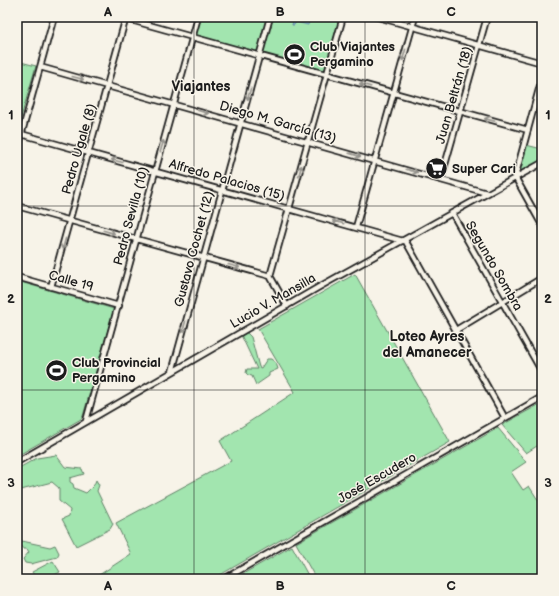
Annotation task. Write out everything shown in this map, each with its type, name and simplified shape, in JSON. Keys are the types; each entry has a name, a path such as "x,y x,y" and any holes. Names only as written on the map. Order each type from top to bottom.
{"street":[{"path":"17,150 54,17"},
{"path":"120,17 528,130"},
{"name":"Pedro Sevilla (10)","path":"86,421 198,17"},
{"name":"Gustavo Cochet (12)","path":"172,372 270,17"},
{"path":"287,306 270,276 343,17"},
{"path":"378,17 542,63"},
{"path":"356,227 415,17"},
{"name":"Juan Beltrán (18)","path":"441,179 487,17"},
{"name":"Pedro Ugale (8)","path":"52,287 126,18"},
{"name":"Diego M. García (13)","path":"40,68 241,122 487,193"},
{"path":"542,78 515,177 542,225"},
{"name":"Alfredo Palacios (15)","path":"21,134 404,240"},
{"name":"Lucio V. Mansilla","path":"17,462 287,306 542,163"},
{"path":"17,206 270,276"},
{"name":"Segundo Sombra","path":"452,213 542,372"},
{"path":"404,240 505,418"},
{"name":"Calle 19","path":"17,277 119,306"},
{"path":"456,330 542,278"},
{"name":"José Escudero","path":"224,579 542,397"}],"green space":[{"name":"Club Viajantes Pergamino","path":"200,17 340,17 324,72 197,36 196,33"},
{"path":"17,61 36,66 17,131"},
{"path":"526,145 542,149 542,160 522,172 519,169"},
{"path":"355,274 450,442 213,579 93,579 131,554 116,523 231,461 220,441 295,392 258,329"},
{"name":"Club Provincial Pergamino","path":"17,281 114,309 83,416 81,419 17,456"},
{"path":"246,332 251,337 259,367 261,368 267,359 271,359 276,363 278,369 269,373 269,376 256,385 252,376 246,373 247,369 257,369 241,335"},
{"path":"542,403 542,453 537,446 526,453 502,425"},
{"path":"498,428 526,462 511,472 523,490 529,486 542,506 542,579 316,579 296,543"},
{"path":"56,455 65,467 82,469 84,474 70,478 70,482 73,484 74,488 86,493 94,485 96,480 99,485 97,491 113,524 110,529 76,546 62,519 69,516 70,510 59,501 59,488 52,482 17,491 17,469 37,458"},
{"path":"22,541 50,547 55,545 59,553 57,557 31,564 25,563 23,559 29,552 27,549 23,549 20,545"},
{"path":"292,546 310,579 234,579"},
{"path":"53,561 60,572 47,579 36,579 32,572"}],"water":[{"path":"294,17 310,18 308,25 296,22 292,25"}],"place":[{"name":"Club Viajantes Pergamino","path":"294,54"},
{"name":"Super Cari","path":"437,169"},
{"name":"Club Provincial Pergamino","path":"57,370"}],"district":[{"name":"Viajantes","path":"201,86"},
{"name":"Loteo Ayres del Amanecer","path":"427,344"}]}
